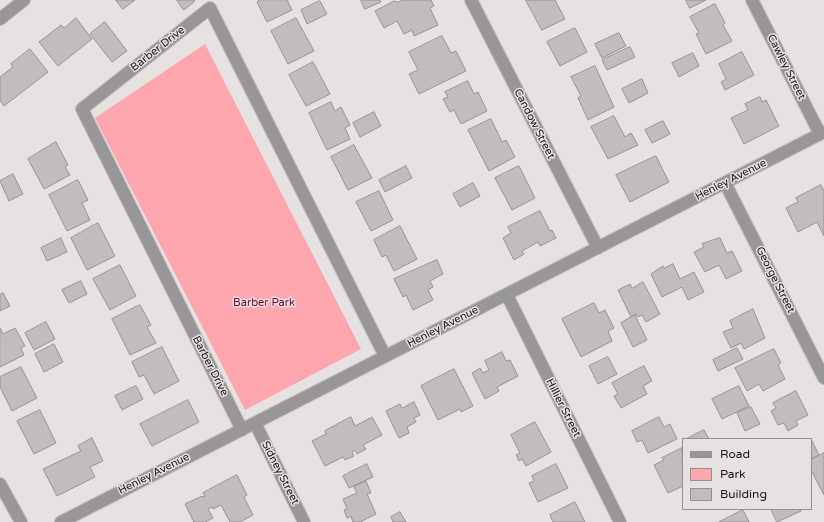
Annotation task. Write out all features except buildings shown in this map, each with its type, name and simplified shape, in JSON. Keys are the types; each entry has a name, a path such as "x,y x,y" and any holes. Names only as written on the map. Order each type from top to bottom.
{"street":[{"path":"0,19 24,0"},
{"name":"Candow Street","path":"471,0 598,248"},
{"name":"Cawley Street","path":"752,0 822,133"},
{"name":"Barber Drive","path":"242,430 82,109 210,8 385,356"},
{"name":"Henley Avenue","path":"61,522 822,133"},
{"name":"George Street","path":"725,183 824,378"},
{"name":"Hillier Street","path":"507,294 620,522"},
{"name":"Sidney Street","path":"254,423 304,522"},
{"path":"0,484 21,522"}],"green space":[{"name":"Barber Park","path":"205,44 361,349 245,410 95,118"}]}
